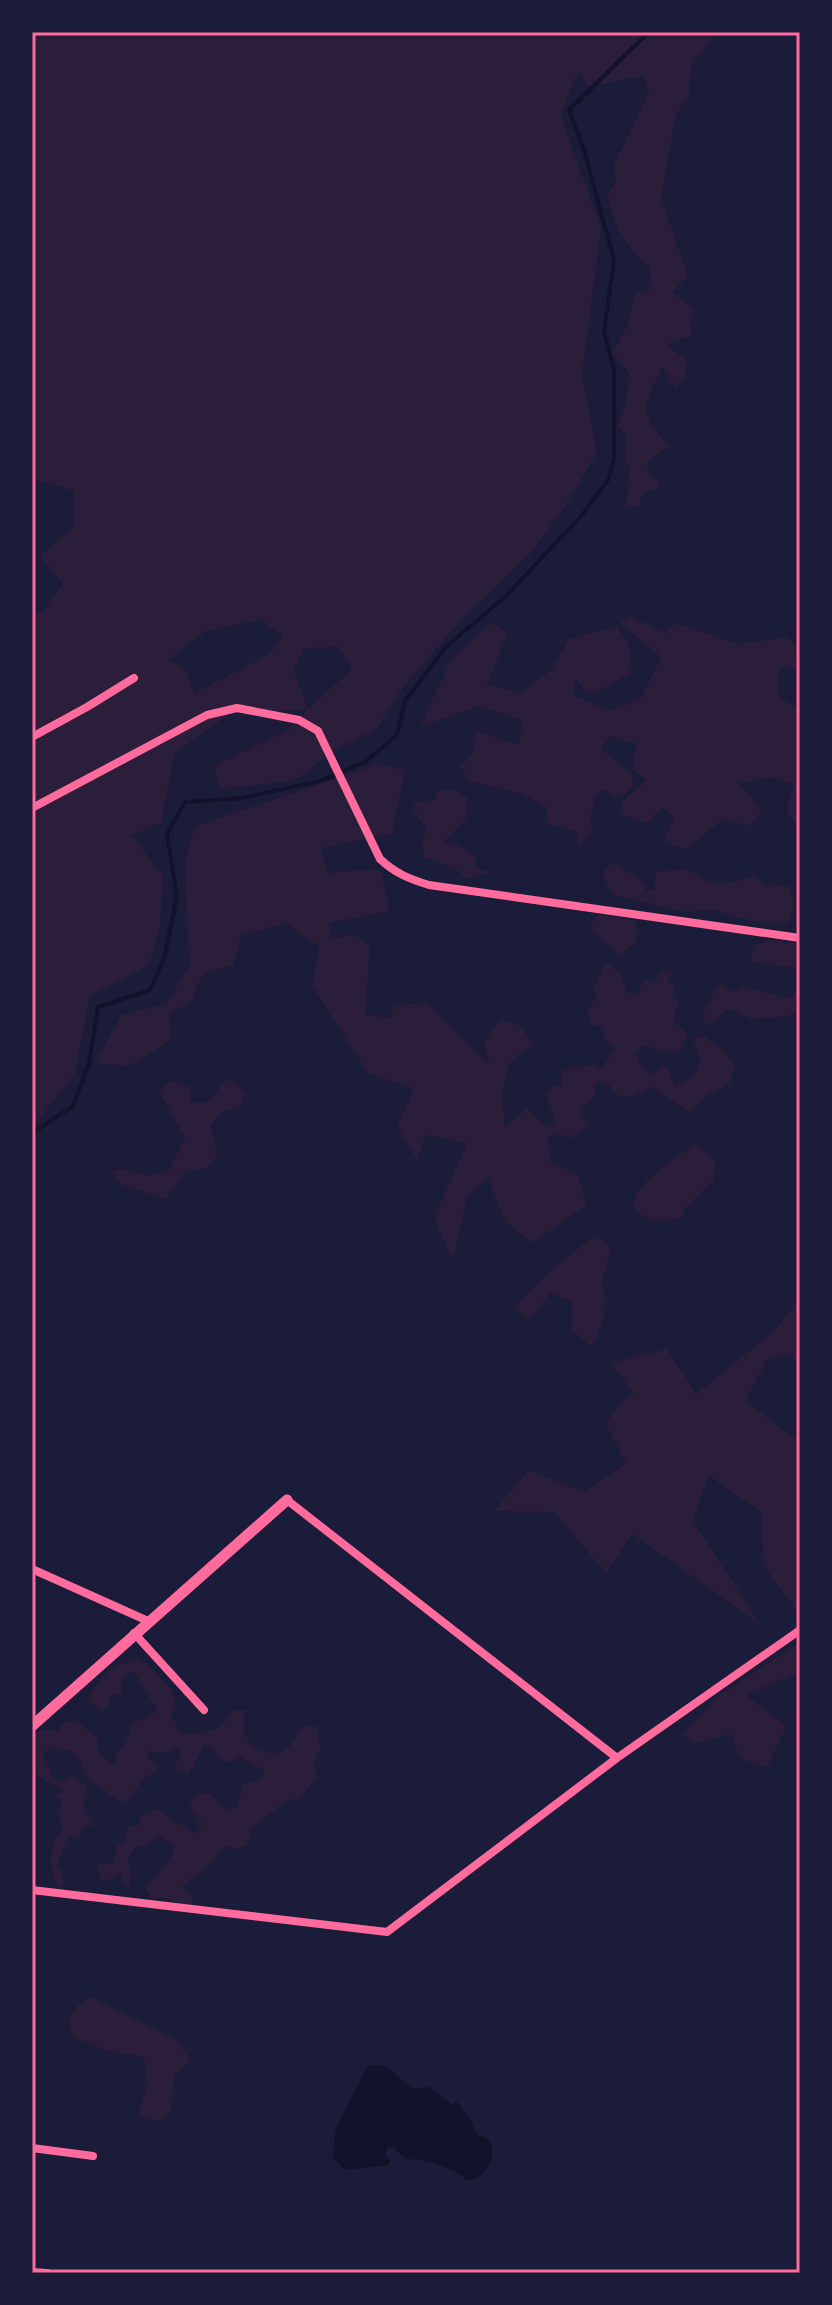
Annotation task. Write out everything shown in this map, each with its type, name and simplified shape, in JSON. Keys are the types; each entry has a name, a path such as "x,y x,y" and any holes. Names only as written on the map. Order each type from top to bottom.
{"main road":[{"path":"32,1726 287,1500"}],"street":[{"path":"32,737 134,678"},
{"path":"32,808 207,715 237,708 299,720 318,731 380,859 407,879 429,885 800,938"},
{"path":"287,1500 617,1758"},
{"path":"32,1569 148,1621"},
{"path":"32,1890 387,1932 617,1758 800,1630"},
{"path":"134,1633 204,1710"},
{"path":"32,2148 93,2156"},
{"path":"32,2272 47,2273"}],"shaded area":[{"path":"32,32 716,32 691,67 689,95 676,115 661,197 688,276 672,292 692,308 691,335 667,345 686,360 685,379 676,388 663,367 646,408 652,424 669,446 648,461 647,469 660,484 658,489 643,493 639,506 626,507 630,469 624,458 627,436 617,426 626,405 629,373 612,353 626,328 636,293 652,289 650,268 622,236 607,196 616,182 614,165 649,93 644,76 586,87 582,71 576,77 561,115 601,229 582,375 597,453 566,505 530,554 461,620 401,690 377,729 336,749 296,780 220,789 214,766 291,728 307,710 231,713 175,753 161,823 132,835 163,876 160,929 149,965 90,996 75,1074 38,1121 32,1122 32,616 44,610 63,583 39,556 73,527 74,491 32,479","holes":["260,620 283,635 271,653 195,693 185,669 168,660 206,631","339,647 352,669 308,709 294,671 304,648"]},
{"path":"630,616 665,633 675,623 739,644 787,637 795,644 800,670 779,667 779,698 800,709 800,829 786,812 793,784 770,777 739,783 762,810 750,826 723,819 686,850 664,841 674,817 662,807 648,823 620,814 622,802 646,780 632,769 636,744 610,736 601,749 631,773 634,785 622,797 614,798 605,789 596,795 590,818 593,827 579,850 576,832 548,824 546,807 523,794 468,781 460,765 474,751 475,731 519,745 522,720 478,706 420,727 451,659 492,622 508,633 487,684 521,693 552,669 569,639 617,626 628,643 632,672 598,691 586,693 576,678 573,695 610,711 641,698 661,657 620,623"},
{"path":"378,764 405,770 392,833 321,848 328,873 380,869 390,911 329,923 331,938 356,935 370,947 365,1015 391,1018 394,1005 427,1003 489,1064 484,1041 500,1020 520,1025 533,1045 511,1061 502,1092 505,1127 527,1108 548,1128 554,1123 554,1115 546,1096 554,1085 561,1087 562,1072 573,1066 579,1069 594,1065 600,1069 616,1049 604,1038 603,1026 593,1026 587,1012 597,996 594,987 606,962 619,972 627,992 637,995 643,981 655,981 659,974 672,971 668,982 676,985 672,995 678,1002 673,1020 688,1034 679,1052 665,1053 644,1045 636,1053 641,1068 652,1074 667,1066 675,1085 685,1081 695,1072 701,1058 693,1039 704,1036 724,1051 735,1066 730,1083 707,1096 689,1112 651,1087 632,1096 619,1097 608,1084 596,1082 595,1094 581,1112 589,1124 570,1139 556,1132 548,1138 550,1162 577,1173 587,1205 533,1243 506,1223 488,1178 467,1197 453,1261 434,1218 467,1143 426,1135 417,1160 397,1126 414,1089 368,1073 312,986 319,947 286,923 241,936 233,965 203,974 190,1004 169,1014 171,1040 130,1066 95,1063 121,1015 166,1004 189,966 185,858 195,826"},
{"path":"456,789 468,799 465,821 443,842 453,843 477,856 475,867 491,873 466,878 456,869 424,857 422,844 426,829 413,809 416,802 435,800 439,790"},
{"path":"613,862 644,883 646,891 654,889 656,872 688,869 713,883 755,876 764,884 788,886 794,904 788,922 769,925 712,910 687,912 612,895 602,872"},
{"path":"597,914 636,920 637,941 619,956 590,928"},
{"path":"775,939 784,943 800,942 800,968 751,962 753,945"},
{"path":"721,984 732,992 742,986 788,999 800,988 800,1010 788,1016 750,1019 734,1010 725,1011 708,1026 701,1016 712,1000 713,990"},
{"path":"228,1078 239,1085 245,1095 240,1107 221,1112 210,1127 218,1154 207,1168 184,1172 166,1199 122,1185 111,1171 124,1169 147,1176 168,1171 185,1137 159,1092 170,1081 189,1087 191,1102 207,1103"},
{"path":"697,1144 715,1161 714,1180 685,1208 682,1218 652,1221 634,1209 636,1195 645,1183 673,1159"},
{"path":"595,1235 611,1247 601,1284 605,1300 604,1316 591,1347 572,1330 572,1301 550,1293 536,1313 525,1319 515,1306"},
{"path":"800,1297 800,1363 787,1354 768,1358 746,1401 794,1438 800,1439 800,1607 796,1610 764,1566 761,1512 709,1476 693,1520 760,1624 632,1534 606,1573 554,1512 494,1511 529,1470 584,1492 626,1463 606,1424 621,1402 634,1393 611,1363 667,1349 696,1394 775,1330"},
{"path":"800,1642 800,1672 746,1695 787,1727 767,1768 739,1758 731,1734 693,1744 683,1734 718,1696"},
{"path":"138,1659 173,1691 176,1706 170,1715 176,1722 178,1733 210,1731 223,1724 233,1710 246,1710 243,1727 250,1745 276,1756 291,1745 303,1725 316,1726 321,1748 314,1763 317,1777 302,1797 284,1803 251,1829 249,1844 238,1849 226,1846 205,1869 182,1886 194,1899 190,1906 164,1898 152,1899 145,1888 173,1851 174,1845 159,1836 145,1845 136,1846 128,1860 130,1888 123,1884 122,1874 104,1882 99,1876 97,1864 113,1864 118,1844 126,1842 125,1834 130,1826 138,1826 142,1814 157,1809 195,1834 202,1824 190,1806 194,1795 207,1793 225,1809 238,1808 242,1785 261,1779 265,1771 240,1757 228,1763 212,1747 204,1746 189,1774 173,1770 181,1753 179,1746 165,1753 149,1751 147,1757 157,1763 157,1771 143,1780 125,1804 90,1780 70,1751 51,1748 43,1753 53,1778 61,1782 71,1776 85,1784 89,1794 83,1804 94,1825 83,1828 78,1840 68,1836 57,1866 63,1872 64,1884 59,1888 53,1875 52,1851 62,1831 59,1812 62,1803 56,1796 65,1790 35,1772 32,1736 39,1731 58,1731 63,1723 76,1720 97,1738 99,1753 115,1766 116,1755 126,1743 132,1723 157,1711 134,1671 121,1679 122,1694 110,1696 108,1706 102,1712 89,1699 108,1672"},
{"path":"91,1997 178,2041 191,2061 174,2076 171,2111 159,2122 138,2113 148,2085 144,2057 108,2051 73,2037 68,2021 79,2004"},
{"path":"368,2066 388,2068 413,2089 429,2087 452,2105 457,2102 463,2107 477,2135 485,2137 492,2150 489,2165 478,2178 469,2180 437,2164 406,2159 393,2147 388,2147 385,2154 390,2161 388,2165 345,2170 332,2157 336,2128"}],"waterway":[{"path":"32,1133 73,1106 89,1063 98,1007 150,990 164,959 177,896 167,834 185,802 243,798 320,781 365,762 397,735 405,701 446,647 507,595 582,515 608,480 614,460 614,370 604,331 614,260 584,150 569,110 649,32"}]}
